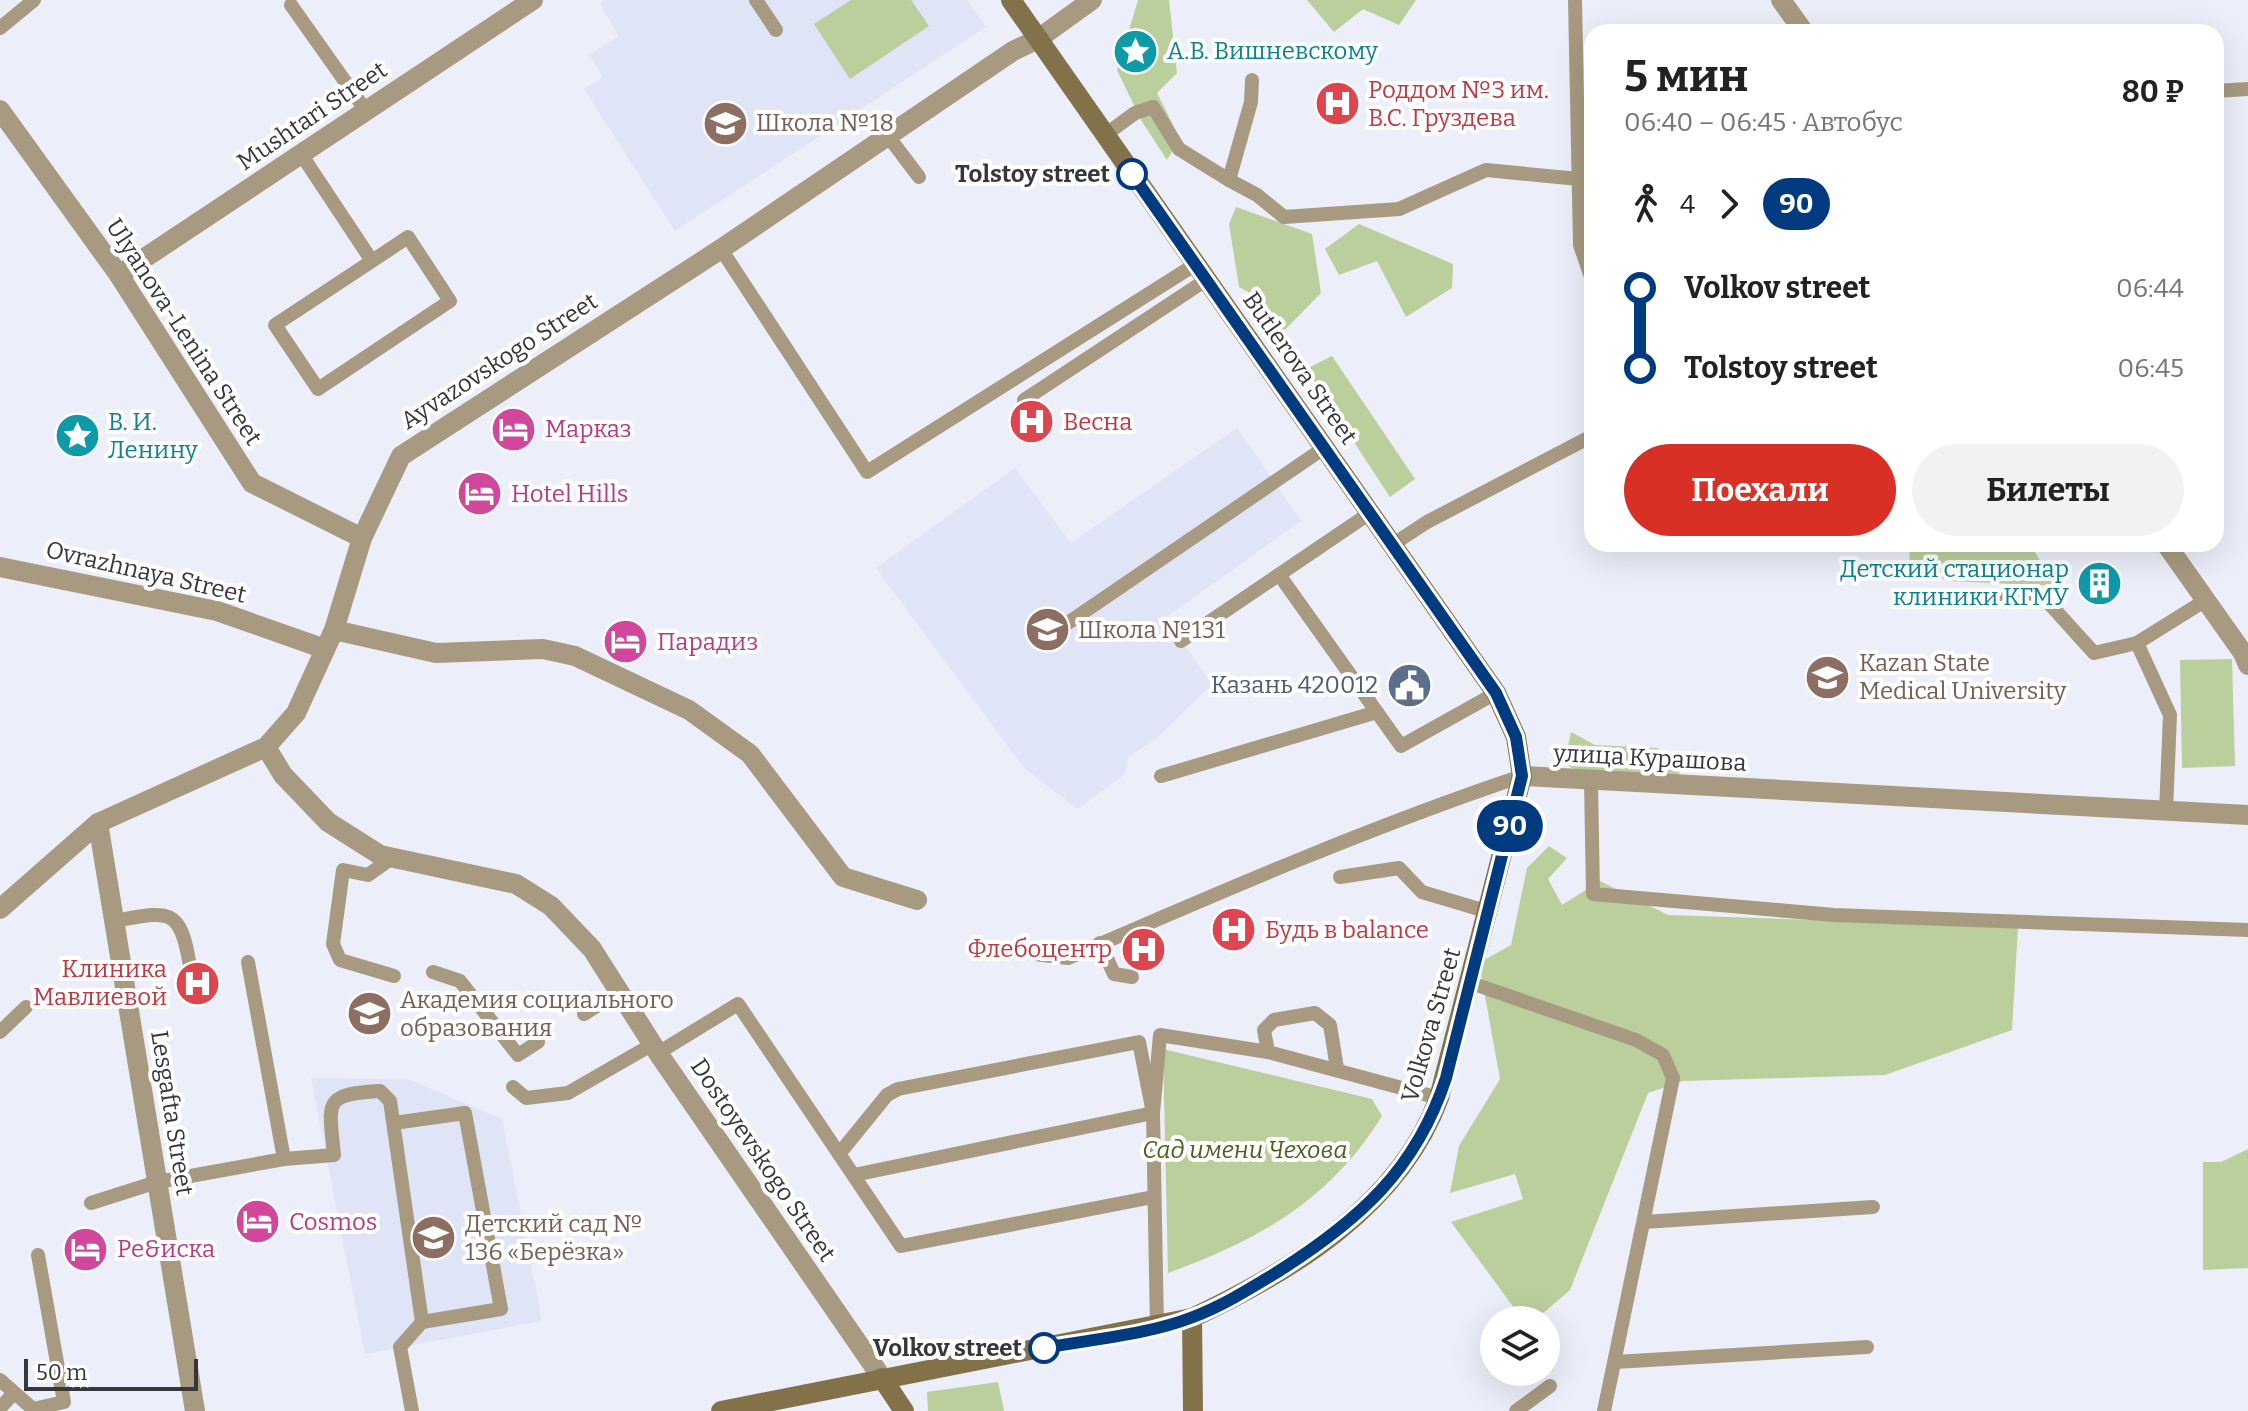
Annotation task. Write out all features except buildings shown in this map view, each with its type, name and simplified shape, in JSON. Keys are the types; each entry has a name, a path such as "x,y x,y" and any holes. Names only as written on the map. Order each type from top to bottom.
{"main road":[{"name":"Butlerova Street","path":"1011,0 1496,693 1516,737 1522,776"},
{"name":"Volkova Street","path":"721,1411 1192,1318 1252,1288 1314,1248 1367,1207 1404,1165 1430,1122 1439,1098 1522,776"},
{"path":"1192,1318 1193,1411"},
{"name":"Dostoyevskogo Street","path":"882,1378 904,1411"}],"street":[{"name":"Mushtari Street","path":"119,275 533,0"},
{"name":"Ayvazovskogo Street","path":"0,909 98,823 266,747 296,713 329,639 362,538 401,456 721,249 1092,0"},
{"path":"1781,0 1798,24"},
{"name":"Ulyanova-Lenina Street","path":"0,110 119,275 252,483 362,538"},
{"path":"2172,552 2248,665"},
{"name":"Ovrazhnaya Street","path":"0,567 217,611 329,639 436,653 543,649 575,656 689,710 750,754 843,877 917,900"},
{"name":"Dostoyevskogo Street","path":"266,747 283,775 328,822 380,855 516,884 551,906 592,949 655,1048 882,1378"},
{"name":"улица Курашова","path":"1522,776 2248,815"},
{"name":"Lesgafta Street","path":"98,823 195,1411"}],"lane":[{"path":"0,28 34,0"},
{"path":"756,0 776,30"},
{"path":"1575,0 1580,245 1584,257"},
{"path":"291,5 366,111"},
{"path":"1229,180 1251,102 1252,80"},
{"path":"2224,90 2248,89"},
{"path":"1105,135 1135,113 1153,107 1179,149 1257,195 1284,217 1399,209 1486,170 1579,179"},
{"path":"888,136 919,177"},
{"path":"301,154 372,261"},
{"path":"408,237 450,301 318,389 275,325 372,261 408,237"},
{"path":"721,249 867,472 1201,272"},
{"path":"1024,400 1201,272"},
{"path":"1392,545 1427,522 1584,440"},
{"path":"1040,642 1324,448"},
{"path":"1181,641 1370,513"},
{"path":"1280,576 1401,746 1496,693"},
{"path":"1966,596 2047,601 2094,653 2137,643 2206,600"},
{"path":"2137,643 2170,715 2166,811"},
{"path":"1161,776 1377,712"},
{"name":"улица Курашова","path":"1035,954 1068,958 1429,807 1522,776"},
{"path":"1591,781 1593,894 1834,915 2248,930"},
{"path":"392,858 368,875 343,870 333,944 340,960 394,976"},
{"path":"1340,877 1399,868 1422,892 1489,912"},
{"path":"115,921 146,915 169,917 180,923 184,931 189,961"},
{"path":"1100,943 1114,974 1132,977"},
{"path":"248,962 284,1159"},
{"path":"433,972 460,981 518,1055 538,1042"},
{"path":"1471,983 1636,1040 1663,1055 1673,1078 1604,1411"},
{"path":"584,1014 619,992"},
{"path":"513,1087 526,1098 568,1093 738,1004 901,1246 1153,1197"},
{"path":"0,1032 26,1007"},
{"path":"1268,1052 1264,1030 1274,1020 1315,1013 1330,1025 1337,1068"},
{"path":"1157,1327 1153,1113 1160,1035 1268,1052 1337,1068 1401,1090 1439,1098"},
{"path":"839,1154 887,1095 898,1089 1139,1042 1153,1113"},
{"path":"91,1203 157,1182 284,1159 334,1155 330,1114 336,1099 345,1093 380,1091 390,1101 422,1322"},
{"path":"394,1123 465,1113 501,1309 422,1322 400,1347 412,1411"},
{"path":"854,1175 1153,1113"},
{"path":"1644,1222 1873,1207"},
{"path":"0,1380 33,1409 64,1402 38,1255"},
{"path":"1615,1362 1867,1347"},
{"path":"1516,1411 1550,1386"},
{"path":"0,1408 13,1394"}],"shaded area":[{"name":"Школа №18","path":"604,0 967,0 986,27 675,231 584,89 603,77 589,55 619,36 600,4"},
{"name":"Школа №131","path":"1237,428 1301,521 1165,618 1212,684 1157,738 1128,757 1125,774 1078,809 1024,768 876,568 1015,468 1071,543"},
{"name":"Детский сад № 136 «Берёзка»","path":"311,1078 408,1079 502,1119 542,1321 365,1354"}],"green space":[{"path":"851,0 911,0 929,26 850,79 814,24"},
{"path":"1138,0 1169,0 1177,73 1157,93 1180,139 1167,160 1141,120 1117,70"},
{"path":"1307,0 1416,0 1399,25 1363,9 1334,32"},
{"path":"1236,207 1312,234 1321,293 1279,336 1263,300 1239,287 1229,224"},
{"path":"1359,224 1453,264 1452,288 1406,317 1377,261 1339,275 1325,249"},
{"path":"1332,356 1415,479 1390,497 1306,369"},
{"path":"1910,552 2035,552 2056,586 1950,581 1909,568"},
{"path":"2232,659 2235,766 2182,768 2180,660"},
{"path":"1571,732 1595,745 1657,748 1681,766 1675,792 1616,789 1564,764"},
{"path":"1549,846 1567,858 1548,879 1562,905 1600,881 1668,915 2018,927 2012,1030 1885,1075 1683,1081 1648,1093 1570,1290 1551,1306 1513,1306 1451,1222 1523,1199 1515,1174 1450,1193 1459,1146 1500,1079 1479,963 1511,945 1527,868"},
{"name":"Сад имени Чехова","path":"1163,1049 1372,1099 1382,1116 1362,1146 1339,1171 1290,1214 1233,1246 1168,1273"},
{"path":"2248,1149 2248,1268 2203,1270 2203,1162 2221,1162"},
{"path":"998,1382 1004,1411 928,1411 927,1392"}],"bus line":[{"name":"90","path":"1044,1348 1192,1318 1240,1296 1314,1248 1367,1207 1404,1165 1430,1122 1446,1078 1522,776 1516,737 1496,693 1132,174"}],"place":[{"name":"А.В. Вишневскому","path":"1136,51"},
{"name":"Роддом №3 им. В.С. Груздева","path":"1337,104"},
{"name":"Школа №18","path":"725,123"},
{"name":"Tolstoy street","path":"1132,174"},
{"name":"Весна","path":"1032,422"},
{"name":"Марказ","path":"514,429"},
{"name":"В. И. Ленину","path":"77,436"},
{"name":"Hotel Hills","path":"480,494"},
{"name":"Детский стационар клиники КГМУ","path":"2100,583"},
{"name":"Школа №131","path":"1047,630"},
{"name":"Парадиз","path":"626,642"},
{"name":"Kazan State Medical University","path":"1828,677"},
{"name":"Казань 420012","path":"1409,685"},
{"name":"Будь в balance","path":"1234,930"},
{"name":"Флебоцентр","path":"1143,949"},
{"name":"Клиника Мавлиевой","path":"198,983"},
{"name":"Академия социального образования","path":"369,1014"},
{"name":"Cosmos","path":"258,1222"},
{"name":"Детский сад № 136 «Берёзка»","path":"434,1238"},
{"name":"Ре&иска","path":"86,1249"},
{"name":"Volkov street","path":"1044,1348"}]}
